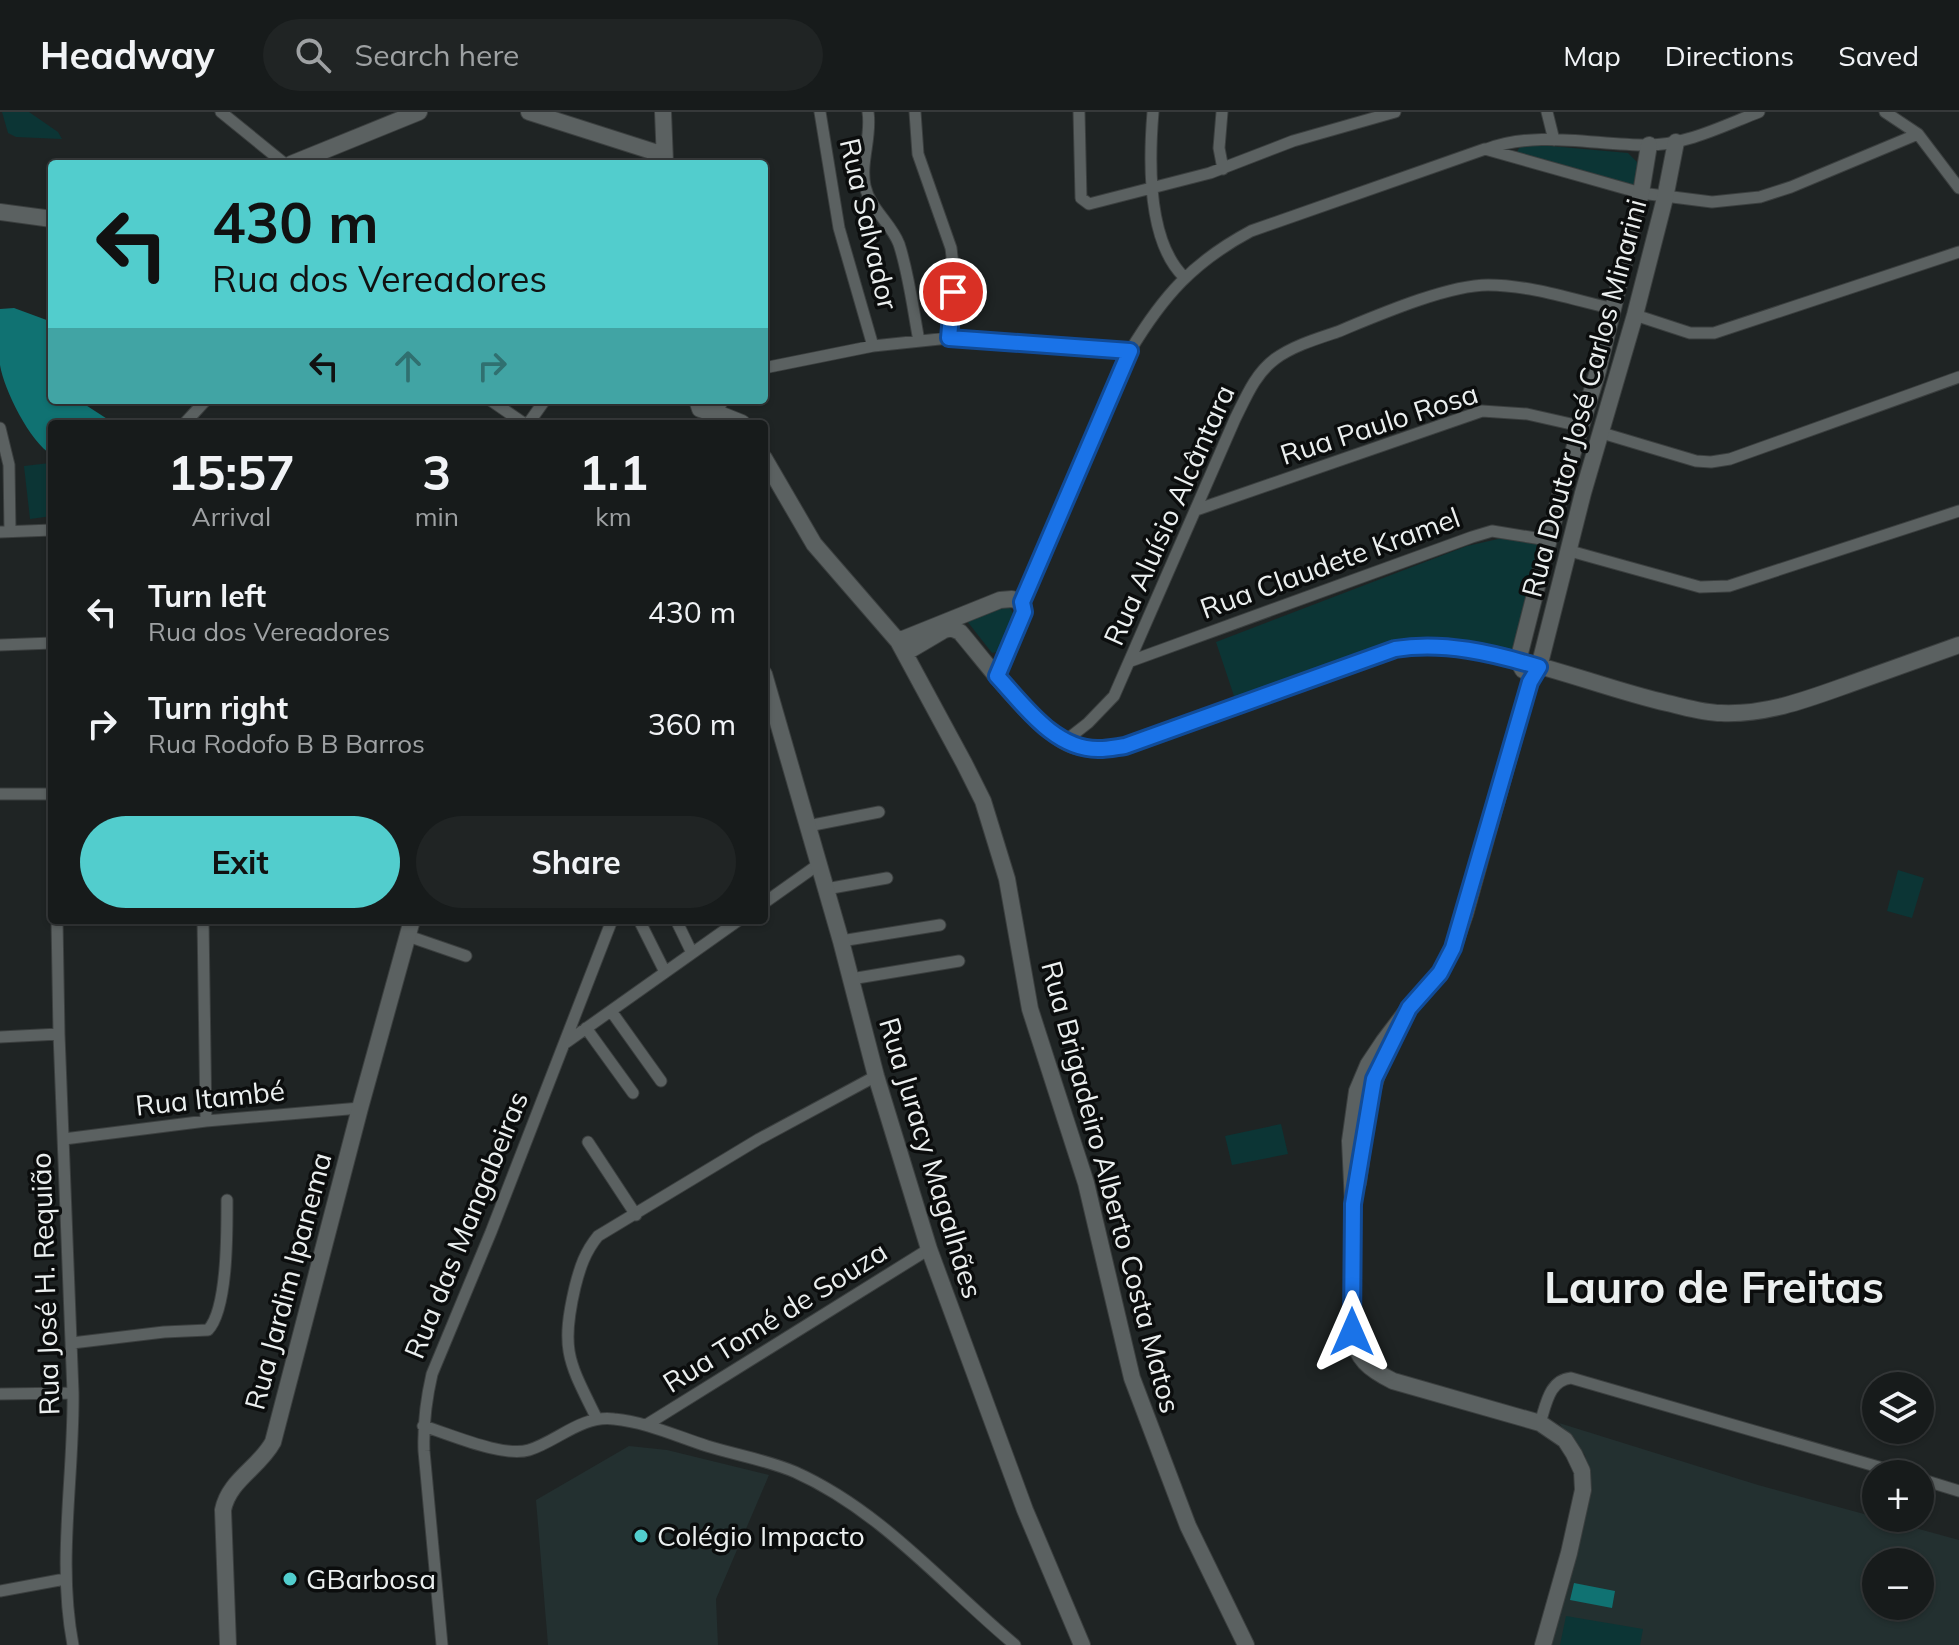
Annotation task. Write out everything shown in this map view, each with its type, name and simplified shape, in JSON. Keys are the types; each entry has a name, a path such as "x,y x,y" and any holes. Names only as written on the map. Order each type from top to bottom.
{"street":[{"path":"221,112 283,160"},
{"path":"298,160 419,112"},
{"path":"534,113 664,159 663,112"},
{"name":"Rua Salvador","path":"820,112 839,228 873,346"},
{"path":"868,112 870,135 865,186 876,210 898,243 919,341"},
{"path":"915,112 918,154 951,248 954,274 949,338"},
{"path":"1079,112 1081,198 1089,204 1223,169 1293,141 1395,112"},
{"path":"1153,112 1149,153 1152,189 1163,240 1175,268 1184,277"},
{"path":"1222,112 1219,148 1223,169"},
{"path":"1547,112 1554,140"},
{"path":"997,676 1024,612 1022,602 1130,351 1160,304 1184,277 1216,251 1251,231 1516,141 1649,145 1676,142 1759,112"},
{"path":"1885,112 1918,134 1959,188"},
{"path":"1485,149 1641,193 1712,202 1760,197 1791,187 1918,134"},
{"name":"Rua Doutor José Carlos Minarini","path":"1540,1423 1393,1381 1374,1371 1361,1359 1352,1332 1353,1204 1350,1187 1368,1065 1409,1008 1440,973 1453,948 1535,674 1583,493 1618,379 1665,198 1676,142"},
{"name":"Rua Doutor José Carlos Minarini","path":"1518,661 1562,488 1614,309 1649,145"},
{"path":"0,212 48,218"},
{"path":"1635,315 1690,333 1714,333 1959,252"},
{"name":"Rua Aluísio Alcântara","path":"1065,741 1114,696 1252,385 1262,370 1290,350 1380,315 1473,285 1505,285 1614,309"},
{"path":"768,367 873,346 949,338 1130,351"},
{"path":"1598,371 1618,379"},
{"path":"1602,433 1696,461 1711,462 1730,459 1959,377"},
{"path":"188,420 202,404"},
{"path":"496,404 520,420"},
{"path":"529,420 542,404"},
{"path":"709,407 733,408 740,420"},
{"name":"Rua Paulo Rosa","path":"1196,510 1482,411 1527,414 1580,426"},
{"path":"0,428 9,465 5,532 48,530"},
{"name":"Rua Brigadeiro Alberto Costa Matos","path":"768,465 814,544 901,647 964,763 994,830 1007,879 1030,1009 1086,1183 1132,1378 1188,1526 1246,1645"},
{"path":"1562,488 1583,493"},
{"path":"1570,551 1700,587 1715,588 1775,572 1959,511"},
{"name":"Rua Claudete Kramel","path":"1131,661 1492,531 1548,540"},
{"path":"901,647 1000,600 1022,602"},
{"path":"901,647 951,628 960,632 1037,719 1065,741 1097,750 1125,746 1395,649 1421,645 1455,648 1518,661 1535,674 1718,713 1754,713 1799,702 1959,645"},
{"path":"0,645 48,643"},
{"name":"Rua Juracy Magalhães","path":"768,688 841,941 876,1076 929,1249 1025,1510 1082,1645"},
{"path":"0,794 48,794"},
{"path":"808,826 879,812"},
{"path":"768,900 819,864"},
{"path":"826,889 887,878"},
{"name":"Rua José H. Requião","path":"57,924 74,1450 65,1579 73,1645"},
{"path":"203,924 206,1121"},
{"name":"Rua das Mangabeiras","path":"442,1645 423,1426 432,1374 491,1232 610,924"},
{"path":"641,924 665,972"},
{"path":"678,924 692,953"},
{"path":"564,1045 733,924"},
{"path":"841,941 940,925"},
{"path":"410,928 466,956"},
{"name":"Rua Jardim Ipanema","path":"228,1645 225,1499 273,1442 410,928"},
{"path":"851,979 959,961"},
{"path":"611,1011 661,1081"},
{"path":"586,1028 633,1093"},
{"path":"0,1037 59,1034"},
{"path":"597,1419 570,1358 566,1341 567,1321 588,1248 598,1236 759,1139 839,1093 876,1076"},
{"name":"Rua Itambé","path":"64,1139 206,1121 360,1108"},
{"path":"588,1142 636,1215"},
{"path":"72,1343 208,1330 215,1322 225,1265 227,1200"},
{"name":"Rua Tomé de Souza","path":"646,1425 929,1249"},
{"path":"1543,1645 1583,1490 1582,1471 1574,1454 1565,1440 1540,1423 1553,1387 1559,1381 1571,1378 1862,1462"},
{"path":"0,1394 73,1393"},
{"path":"423,1426 500,1450 521,1452 531,1450 575,1426 597,1419 612,1419 646,1425 793,1471 862,1511 904,1543 1015,1645"},
{"path":"1934,1483 1959,1491"},
{"path":"0,1591 65,1579"}],"shaded area":[{"path":"2,112 29,112 58,132 62,139 16,137 8,133"},
{"path":"1528,144 1628,153 1641,166 1639,188 1516,154 1519,148"},
{"path":"48,463 48,517 30,519 24,466"},
{"path":"1507,537 1548,538 1516,654 1426,639 1235,699 1216,642 1467,546"},
{"path":"1008,605 1015,616 997,652 992,653 967,621"},
{"path":"1898,870 1924,878 1912,918 1887,911"},
{"path":"1281,1124 1288,1154 1232,1165 1225,1136"},
{"path":"1559,1423 1758,1485 1862,1513 1862,1532 1930,1532 1959,1540 1959,1645 1549,1645 1588,1472 1585,1455"},
{"name":"Colégio Impacto","path":"629,1446 667,1450 769,1475 716,1599 718,1645 548,1645 536,1500"},
{"path":"1566,1616 1643,1629 1640,1645 1560,1645"}],"water":[{"path":"14,308 48,321 48,404 84,404 109,420 48,420 48,452 35,439 12,401 2,376 0,309"},
{"path":"1574,1583 1615,1591 1612,1608 1570,1600"}],"place":[{"name":"Colégio Impacto","path":"641,1536"},
{"name":"GBarbosa","path":"290,1579"}],"district":[{"name":"Lauro de Freitas","path":"1714,1288"}],"route":[{"path":"953,292 949,338 1130,351 1022,602 1024,612 997,676 1037,719 1065,741 1097,750 1125,746 1395,649 1421,645 1455,648 1539,667 1530,682 1453,948 1440,973 1409,1008 1374,1079 1353,1204 1352,1332"}]}
